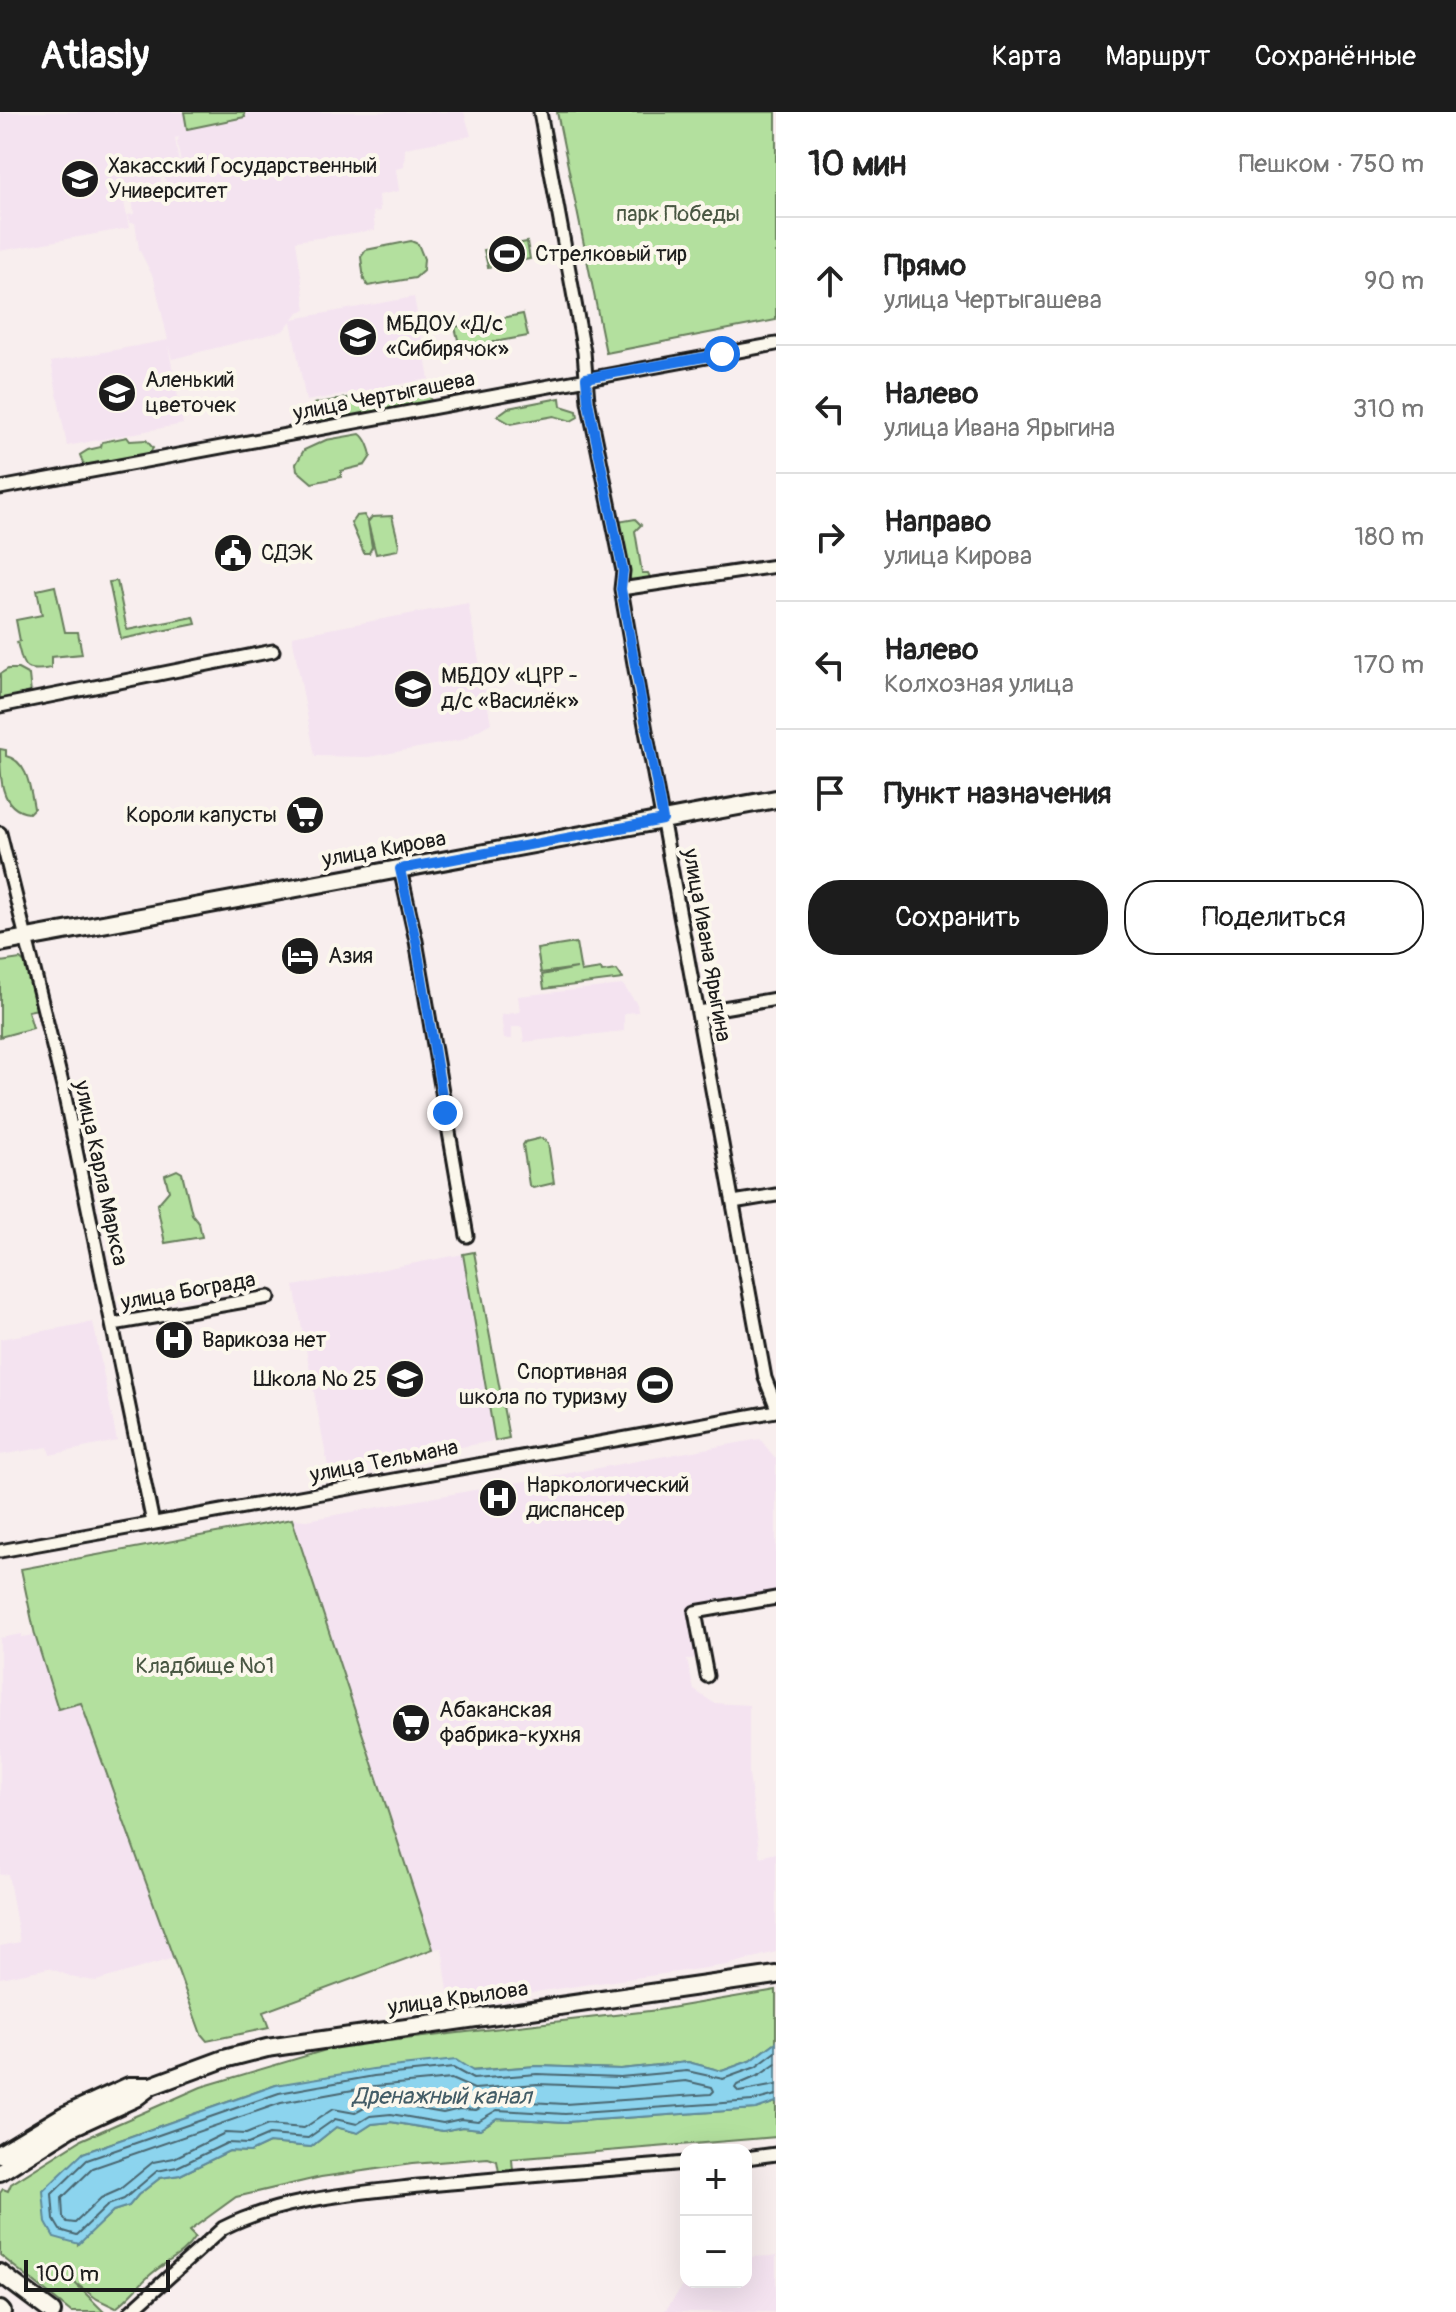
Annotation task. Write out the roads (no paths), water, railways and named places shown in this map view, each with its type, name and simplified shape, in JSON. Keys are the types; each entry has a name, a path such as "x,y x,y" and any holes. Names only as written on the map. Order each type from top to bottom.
{"main road":[{"name":"улица Кирова","path":"0,943 776,799"},
{"name":"улица Крылова","path":"0,2172 70,2128 135,2098 151,2086 224,2059 295,2042 776,1975"},
{"name":"улица Крылова","path":"0,2154 63,2116 129,2086 151,2086"},
{"path":"0,2273 52,2312"}],"street":[{"name":"улица Ивана Ярыгина","path":"540,112 584,352 588,401 623,571 621,589 663,820 765,1378 776,1409"},
{"name":"улица Чертыгашева","path":"0,488 776,344"},
{"path":"621,589 776,566"},
{"path":"0,706 273,651"},
{"name":"улица Карла Маркса","path":"0,833 63,1087 153,1523"},
{"path":"400,869 416,941 467,1236"},
{"path":"699,1012 776,999"},
{"path":"733,1202 776,1195"},
{"name":"улица Бограда","path":"113,1324 269,1297"},
{"name":"улица Тельмана","path":"0,1551 776,1409"},
{"path":"707,1676 695,1612 776,1598"},
{"path":"752,2157 776,2154"},
{"path":"130,2312 223,2228 267,2211 363,2192 680,2164"}],"water":[{"name":"Дренажный канал","path":"776,2042 776,2102 756,2109 565,2122 497,2118 480,2129 462,2127 443,2131 391,2122 372,2124 358,2133 336,2127 311,2147 269,2143 250,2152 229,2151 180,2175 160,2178 129,2206 113,2211 79,2244 54,2237 46,2223 43,2191 83,2153 276,2085 373,2069 456,2060 473,2071 537,2066 620,2069 688,2062 722,2071 752,2060"}],"place":[{"name":"Хакасский Государственный Университет","path":"80,179"},
{"name":"Стрелковый тир","path":"507,254"},
{"name":"МБДОУ «Д/с «Сибирячок»","path":"358,337"},
{"name":"Аленький цветочек","path":"117,393"},
{"name":"СДЭК","path":"233,553"},
{"name":"МБДОУ «ЦРР - д/с «Василёк»","path":"413,689"},
{"name":"Короли капусты","path":"305,815"},
{"name":"Азия","path":"300,956"},
{"name":"Варикоза нет","path":"174,1340"},
{"name":"Школа № 25","path":"405,1379"},
{"name":"Спортивная школа по туризму","path":"655,1385"},
{"name":"Наркологический диспансер","path":"498,1498"},
{"name":"Абаканская фабрика-кухня","path":"411,1723"}],"park label":[{"name":"парк Победы","path":"678,214"},
{"name":"Кладбище №1","path":"205,1666"}]}
